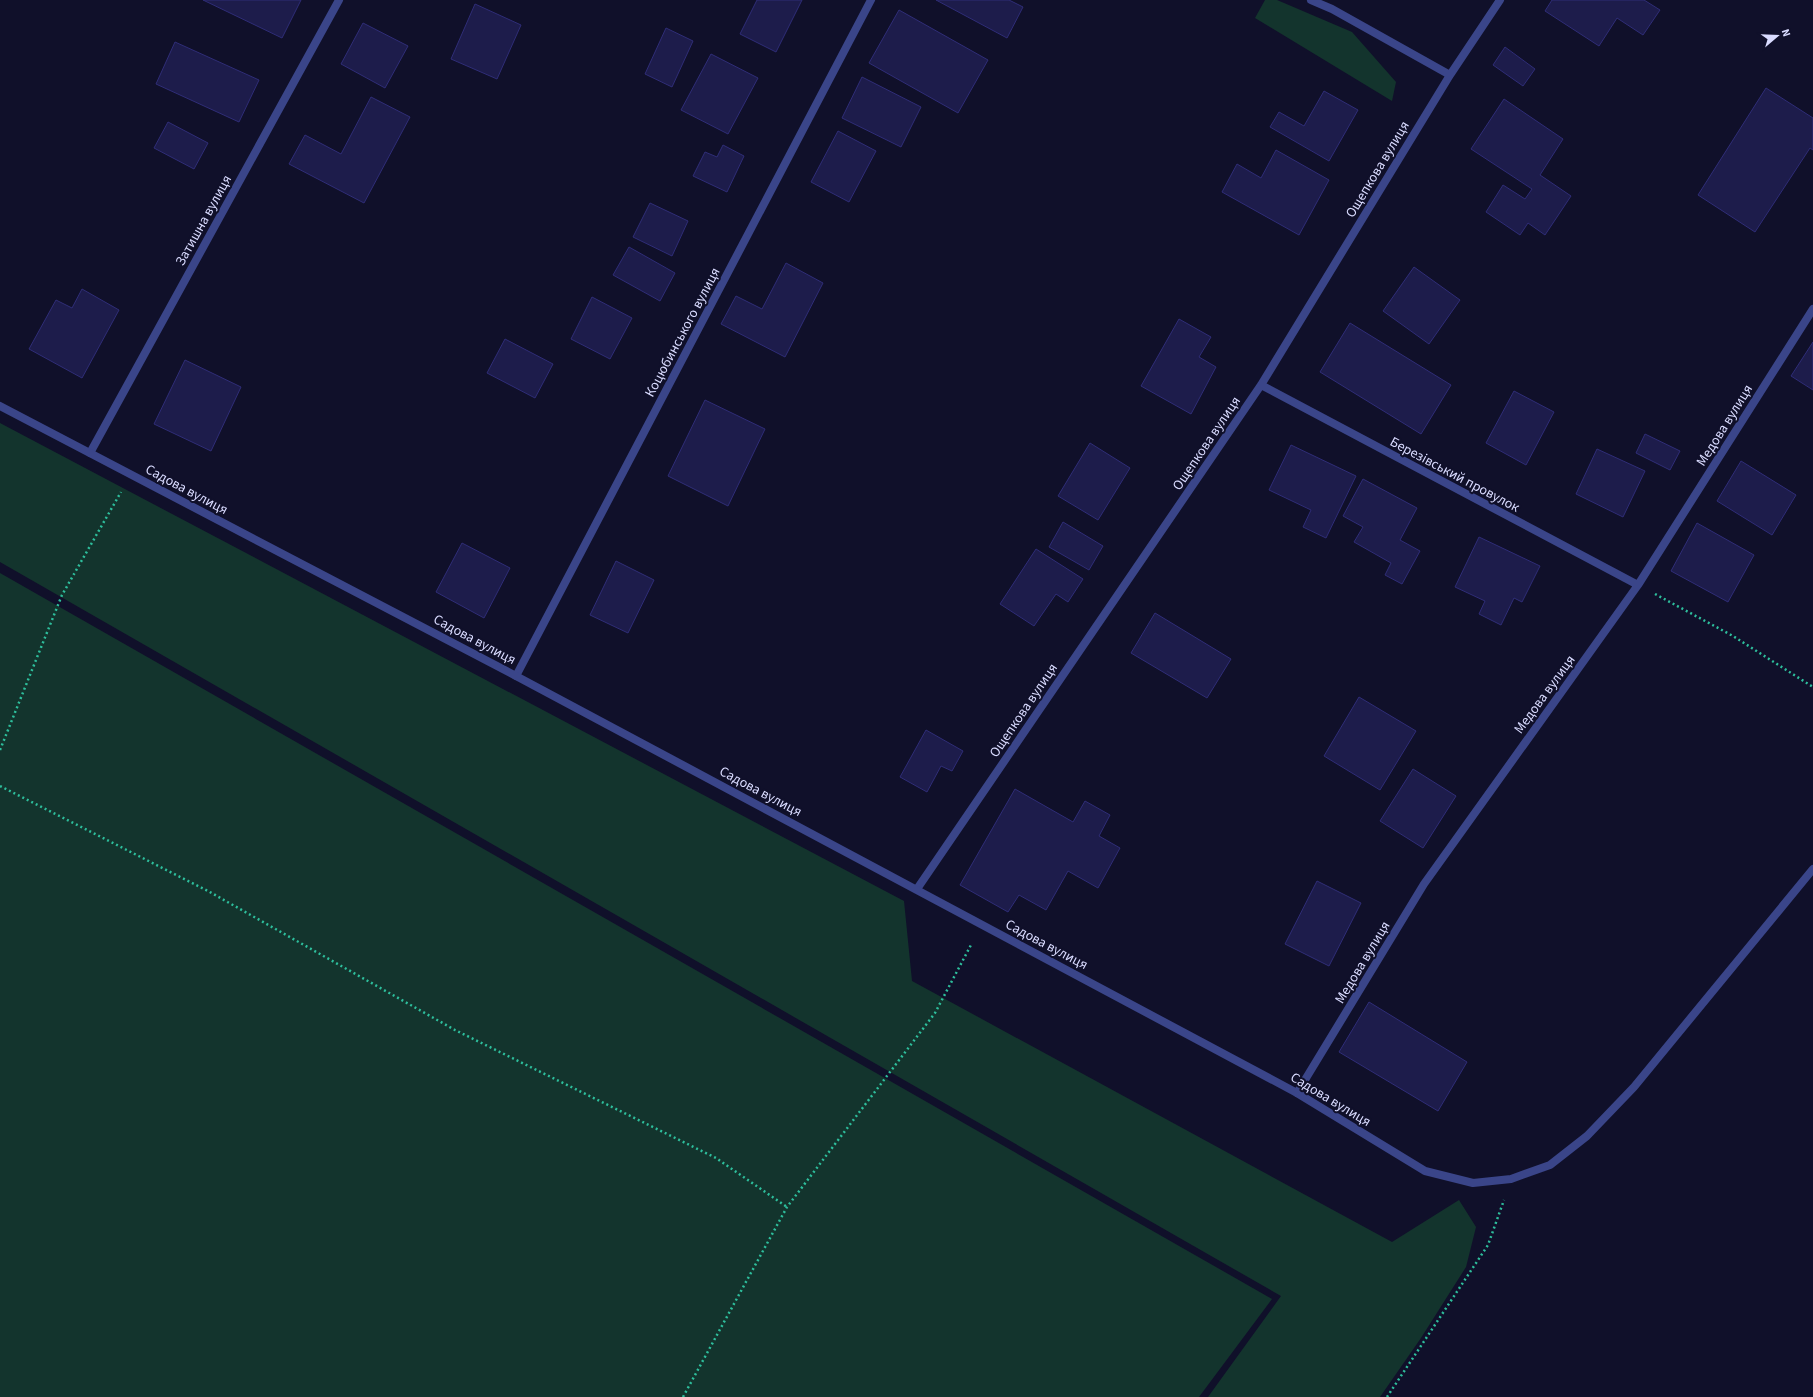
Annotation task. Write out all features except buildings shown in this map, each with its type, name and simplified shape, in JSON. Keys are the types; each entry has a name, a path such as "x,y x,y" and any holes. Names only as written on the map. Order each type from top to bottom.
{"street":[{"name":"Затишна вулиця","path":"90,453 339,0"},
{"name":"Коцюбинського вулиця","path":"516,676 871,0"},
{"path":"1311,0 1332,9 1450,75"},
{"name":"Ощепкова вулиця","path":"917,890 1261,385 1450,75 1500,0"},
{"name":"Медова вулиця","path":"1298,1093 1424,884 1638,585 1813,309"},
{"name":"Березівський провулок","path":"1261,385 1638,585"},
{"name":"Садова вулиця","path":"0,406 516,676 1298,1093 1425,1171 1473,1183 1511,1179 1550,1165 1587,1136 1634,1087 1813,869"}],"path":[{"path":"0,750 62,595 131,475"},
{"path":"1638,585 1733,636 1813,687"},
{"path":"0,786 208,891 455,1030 716,1158 787,1207"},
{"path":"683,1397 787,1207 935,1013 982,924"},
{"path":"1387,1397 1488,1245 1511,1179"}],"green space":[{"path":"1265,0 1277,0 1352,32 1396,82 1392,101 1255,18"},
{"path":"0,423 904,901 912,981 1392,1242 1459,1200 1476,1227 1466,1267 1421,1338 1380,1397 1208,1397 1281,1296 0,562"},
{"path":"0,573 1272,1299 1199,1397 0,1397"}]}
